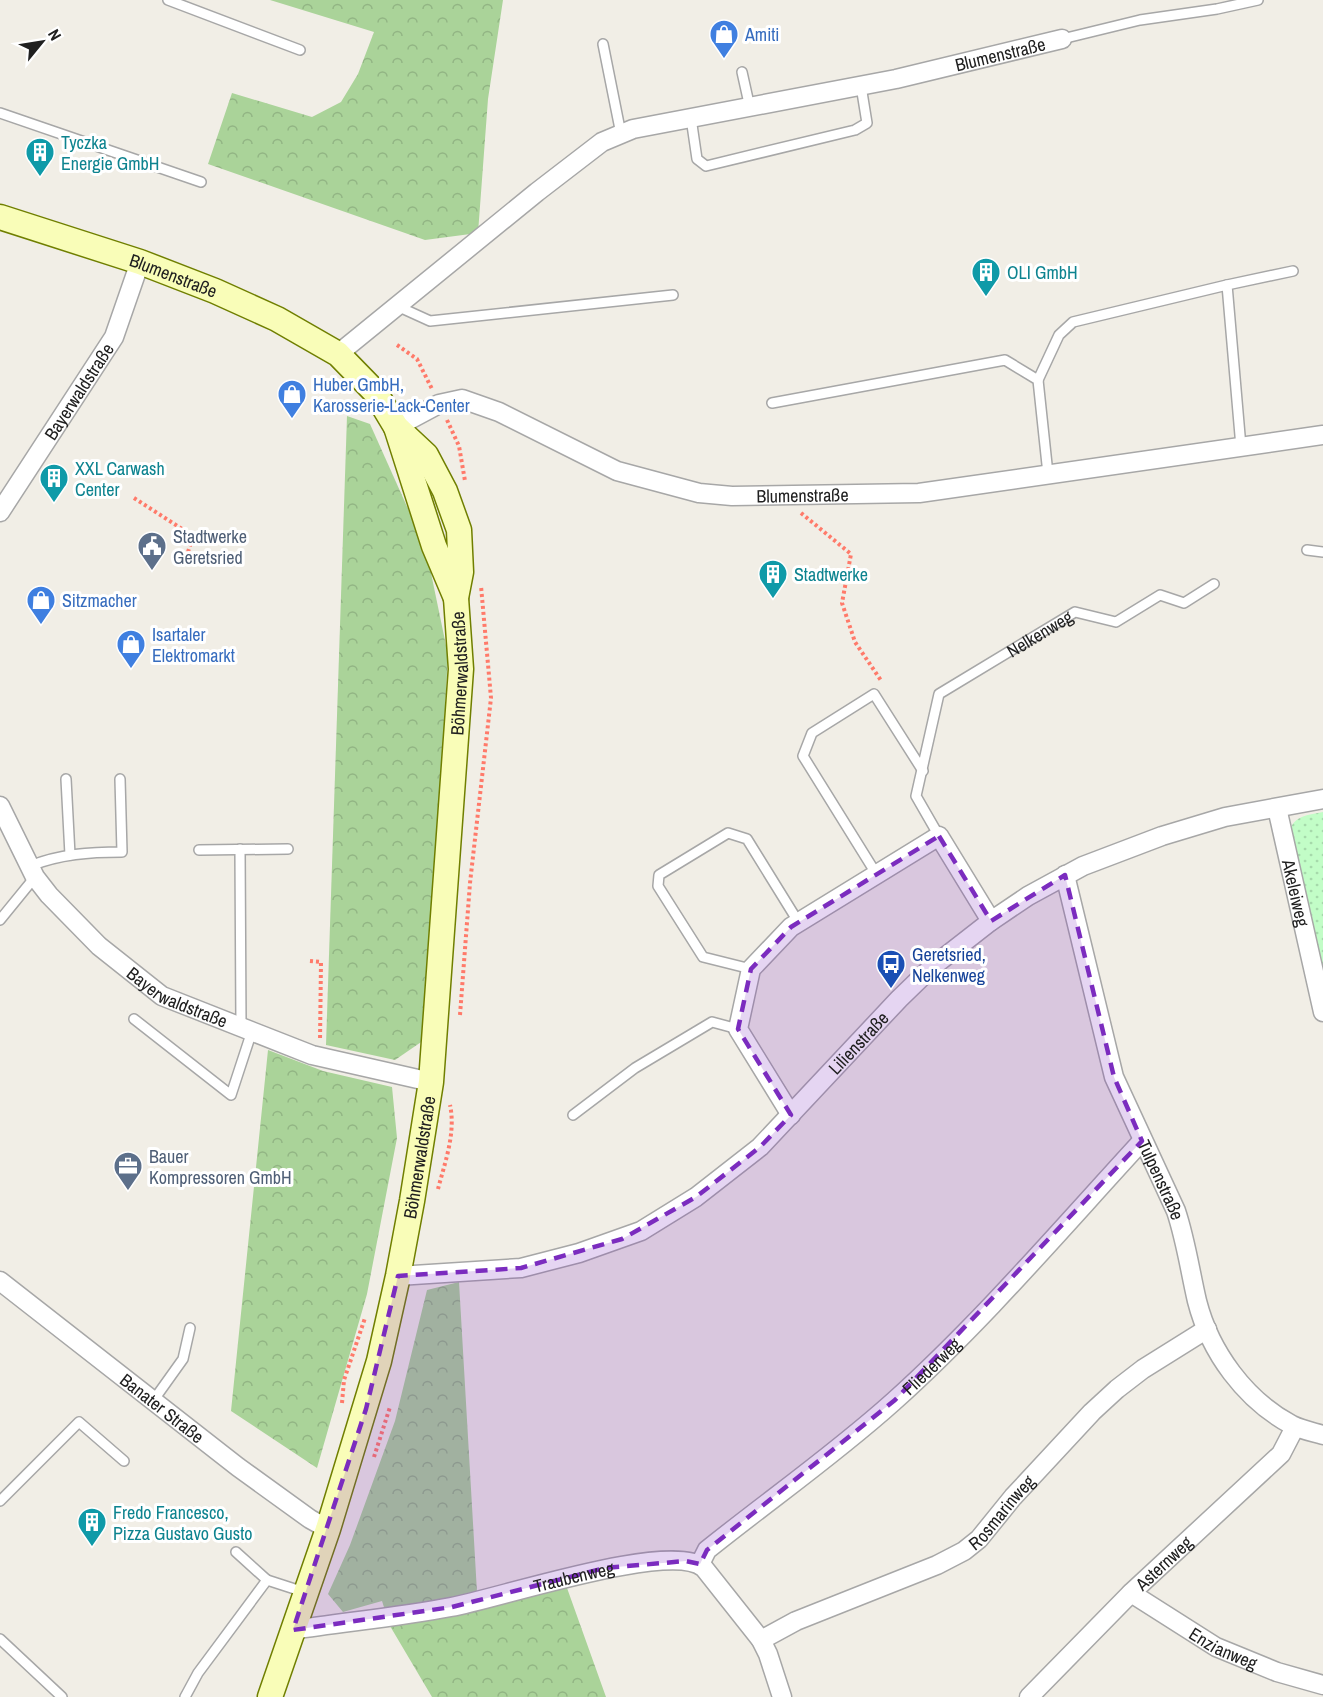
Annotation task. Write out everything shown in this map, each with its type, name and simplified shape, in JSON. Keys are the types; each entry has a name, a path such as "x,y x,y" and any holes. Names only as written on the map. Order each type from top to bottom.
{"street":[{"name":"Blumenstraße","path":"338,354 602,142 633,129 861,86 1062,39"},
{"name":"Blumenstraße","path":"0,217 140,262 215,291 277,319 338,354 375,392 396,427 439,404 462,399 499,412 617,471 699,493 732,496 919,493 1323,435"},
{"name":"Bayerwaldstraße","path":"0,512 114,337 140,262"},
{"name":"Böhmerwaldstraße","path":"270,1697 328,1529 379,1361 398,1276 431,1082 461,669 456,598 434,546 396,427"},
{"name":"Lilienstraße","path":"398,1276 521,1268 579,1253 641,1231 696,1197 760,1147 932,967 991,921 1028,896 1065,875 1162,836 1226,817 1323,799"},
{"name":"Bayerwaldstraße","path":"0,806 32,871 49,895 99,946 162,996 319,1056 431,1082"},
{"name":"Akeleiweg","path":"1277,808 1323,1012"},
{"path":"792,1115 738,1029 751,969 791,927 939,836"},
{"name":"Nelkenweg","path":"939,836 991,921"},
{"name":"Tulpenstraße","path":"1065,875 1114,1077 1184,1233 1197,1301 1207,1329 1220,1355 1235,1377 1271,1412 1295,1427 1323,1435"},
{"name":"Fliederweg","path":"700,1564 707,1550 895,1400 999,1296 1142,1141"},
{"name":"Banater Straße","path":"0,1281 292,1507 328,1529"},
{"name":"Rosmarinweg","path":"761,1640 807,1617 937,1565 964,1551 979,1539 1012,1497 1092,1412 1117,1389 1143,1369 1207,1329"},
{"name":"Asternweg","path":"1029,1697 1131,1593 1281,1454 1295,1427"},
{"name":"Traubenweg","path":"293,1630 452,1607 605,1568 686,1560 700,1564"},
{"path":"700,1564 761,1640 768,1653 782,1697"},
{"name":"Enzianweg","path":"1131,1593 1216,1647 1277,1672 1323,1685"}],"lane":[{"path":"168,0 300,50"},
{"path":"1062,39 1140,20 1217,9 1258,0"},
{"path":"603,44 621,134"},
{"path":"741,72 750,108"},
{"path":"691,118 697,159 706,166 855,130 867,123 861,86"},
{"path":"0,113 201,182"},
{"path":"1048,474 1038,380 1059,335 1073,322 1293,271"},
{"path":"1227,285 1241,447"},
{"path":"397,306 430,321 673,295"},
{"path":"772,403 1005,360 1038,380"},
{"path":"1307,550 1323,552"},
{"name":"Nelkenweg","path":"939,836 916,796 939,694 1075,612 1116,622 1160,595 1184,603 1214,584"},
{"path":"877,875 803,756 812,733 874,694 922,771"},
{"path":"66,779 70,855"},
{"path":"0,920 32,871 46,859 84,852 122,852 120,779"},
{"path":"751,969 703,957 658,886 659,875 728,833 747,839 799,923"},
{"path":"134,1019 231,1095 246,1028 240,849"},
{"path":"199,850 288,849"},
{"path":"573,1115 635,1068 712,1022 738,1029"},
{"path":"153,1401 183,1359 190,1328"},
{"path":"0,1501 79,1422 124,1461"},
{"path":"236,1552 267,1580 306,1592"},
{"path":"185,1697 198,1673 267,1580"},
{"path":"0,1639 62,1697"}],"path":[{"path":"778,495 851,554 842,603 855,642 885,687"},
{"path":"134,498 193,536 188,552"},
{"path":"309,961 321,962 319,1056"}],"highlighted area":[{"path":"939,836 991,921 1065,875 1114,1077 1142,1141 895,1400 707,1550 700,1564 686,1561 605,1568 452,1607 293,1630 366,1409 398,1276 521,1268 622,1239 696,1197 760,1147 791,1115 738,1029 751,969 791,927"}],"green space":[{"path":"270,0 503,0 488,99 478,233 425,240 208,164 232,93 312,117 341,102 358,74 374,32"},
{"path":"347,416 370,424 426,549 448,655 427,1038 395,1060 326,1045"},
{"path":"1323,812 1323,977 1290,830 1295,821"},
{"path":"268,1050 323,1071 392,1087 397,1138 367,1294 317,1468 231,1411"},
{"path":"459,1282 477,1592 562,1574 606,1697 432,1697 390,1626 382,1601 343,1612 328,1594 350,1545 395,1421 427,1290"}],"place":[{"name":"Amiti","path":"724,60"},
{"name":"Tyczka Energie GmbH","path":"40,178"},
{"name":"OLI GmbH","path":"986,298"},
{"name":"Huber GmbH, Karosserie-Lack-Center","path":"292,420"},
{"name":"XXL Carwash Center","path":"54,504"},
{"name":"Stadtwerke Geretsried","path":"152,572"},
{"name":"Stadtwerke","path":"773,600"},
{"name":"Sitzmacher","path":"41,626"},
{"name":"Isartaler Elektromarkt","path":"131,670"},
{"name":"Geretsried, Nelkenweg","path":"891,990"},
{"name":"Bauer Kompressoren GmbH","path":"128,1192"},
{"name":"Fredo Francesco, Pizza Gustavo Gusto","path":"92,1548"}]}
